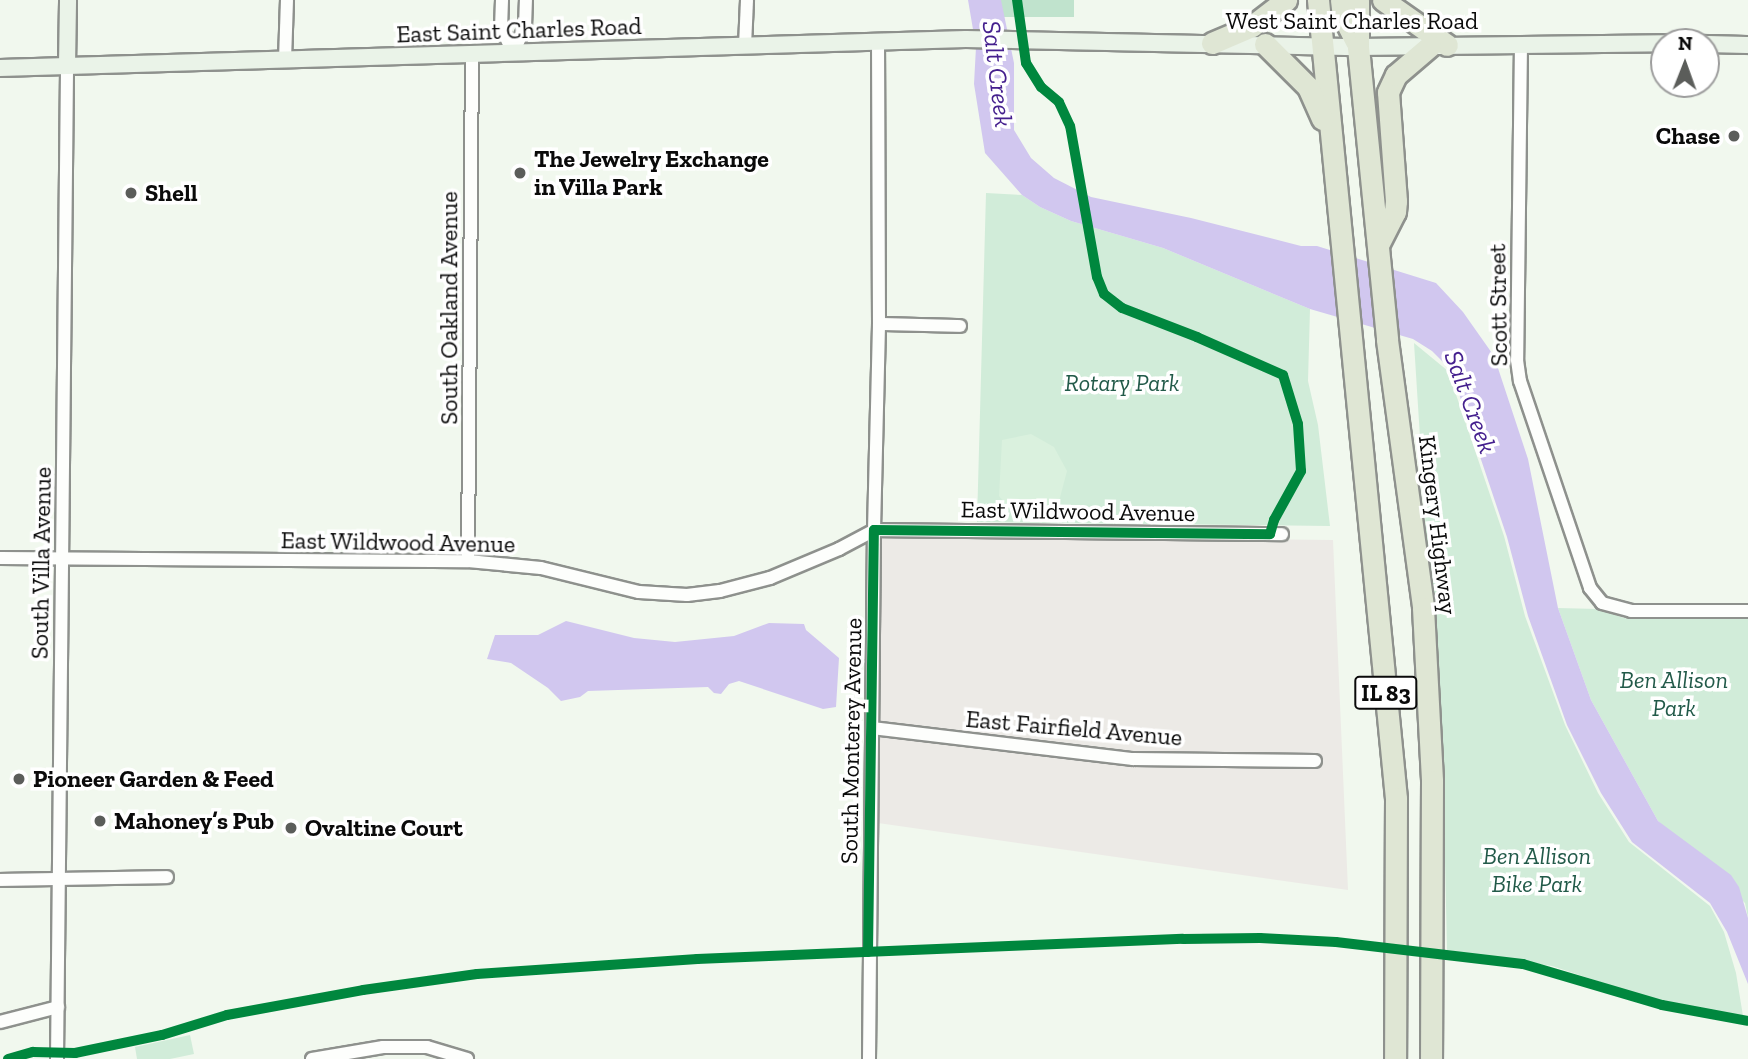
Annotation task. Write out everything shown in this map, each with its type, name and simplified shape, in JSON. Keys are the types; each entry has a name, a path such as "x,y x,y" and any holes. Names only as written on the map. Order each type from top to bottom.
{"highway":[{"path":"1212,43 1252,26 1286,0"},
{"name":"IL 83","path":"1318,0 1396,798 1395,1059"},
{"path":"1341,0 1343,16 1358,47"},
{"name":"Kingery Highway","path":"1358,0 1358,47 1387,340 1423,608 1432,781 1431,1059"},
{"path":"1378,252 1395,212 1396,201 1388,92 1396,75 1439,45 1383,0"},
{"path":"1265,44 1308,87 1331,140"}],"main road":[{"path":"67,66 68,0"},
{"name":"East Saint Charles Road","path":"0,68 1040,39"},
{"name":"West Saint Charles Road","path":"1040,39 1358,47 1650,43"},
{"path":"1720,44 1748,45"}],"street":[{"path":"285,60 287,0"},
{"path":"502,0 501,27 513,53"},
{"path":"513,53 525,27 526,0"},
{"path":"745,46 747,0"},
{"name":"South Monterey Avenue","path":"869,1059 874,530 879,324 878,42"},
{"name":"Scott Street","path":"1521,44 1517,360 1520,381 1595,595 1602,603 1631,611 1748,611"},
{"name":"South Oakland Avenue","path":"468,561 472,54"},
{"name":"South Villa Avenue","path":"57,1059 67,66"},
{"path":"879,324 960,327"},
{"name":"East Wildwood Avenue","path":"0,558 468,561 541,568 639,592 687,595 720,591 770,578 839,549 874,530 1282,534"},
{"name":"East Fairfield Avenue","path":"872,728 1133,760 1315,761"},
{"path":"0,880 167,877"},
{"path":"0,1022 58,1007"},
{"path":"312,1059 383,1047 467,1059"}],"shaded area":[{"path":"880,535 1333,540 1348,890 878,823"}],"green space":[{"path":"1001,0 1074,0 1074,17 1001,17"},
{"name":"Rotary Park","path":"986,193 1022,195 1040,207 1071,221 1163,248 1310,309 1308,381 1318,425 1330,526 977,522"},
{"name":"Ben Allison Bike Park","path":"1414,343 1448,371 1504,536 1525,616 1565,725 1598,793 1629,842 1710,906 1724,932 1736,973 1743,1016 1649,998 1552,966 1447,950 1444,815"},
{"path":"1031,434 1054,447 1067,471 1058,505 1005,503 999,496 1002,440"},
{"name":"Ben Allison Park","path":"1558,608 1598,609 1624,618 1748,618 1748,918 1745,903 1658,821 1591,700"},
{"path":"190,1035 194,1054 170,1059 137,1059 135,1047"}],"water":[{"name":"Salt Creek","path":"968,0 1001,0 1014,63 1014,130 1031,158 1054,178 1091,197 1191,218 1301,246 1317,246 1436,283 1463,312 1494,356 1528,459 1558,608 1591,700 1658,821 1731,875 1739,887 1748,918 1748,984 1727,932 1710,903 1632,842 1601,793 1567,725 1528,616 1507,537 1451,370 1432,351 1413,339 1310,309 1163,248 1071,221 1040,207 1022,195 985,153 974,84 976,47"},
{"path":"566,621 634,638 675,642 734,636 769,623 804,624 806,630 839,658 836,707 823,709 739,681 729,684 721,694 714,693 708,687 588,691 580,697 561,701 548,688 511,663 487,659 495,635 538,635"}],"cycle path":[{"path":"868,952 874,530 1270,534 1274,520 1301,471 1298,424 1283,375 1122,308 1104,294 1097,277 1070,126 1059,102 1041,87 1026,63 1017,0"},
{"path":"8,1059 33,1052 75,1053 162,1035 227,1015 363,990 477,974 697,959 1183,939 1260,938 1336,942 1523,964 1662,1005 1748,1021"}],"place":[{"name":"Chase","path":"1734,136"},
{"name":"The Jewelry Exchange in Villa Park","path":"520,173"},
{"name":"Shell","path":"131,193"},
{"name":"Pioneer Garden & Feed","path":"19,779"},
{"name":"Mahoney’s Pub","path":"100,821"},
{"name":"Ovaltine Court","path":"291,828"}]}
